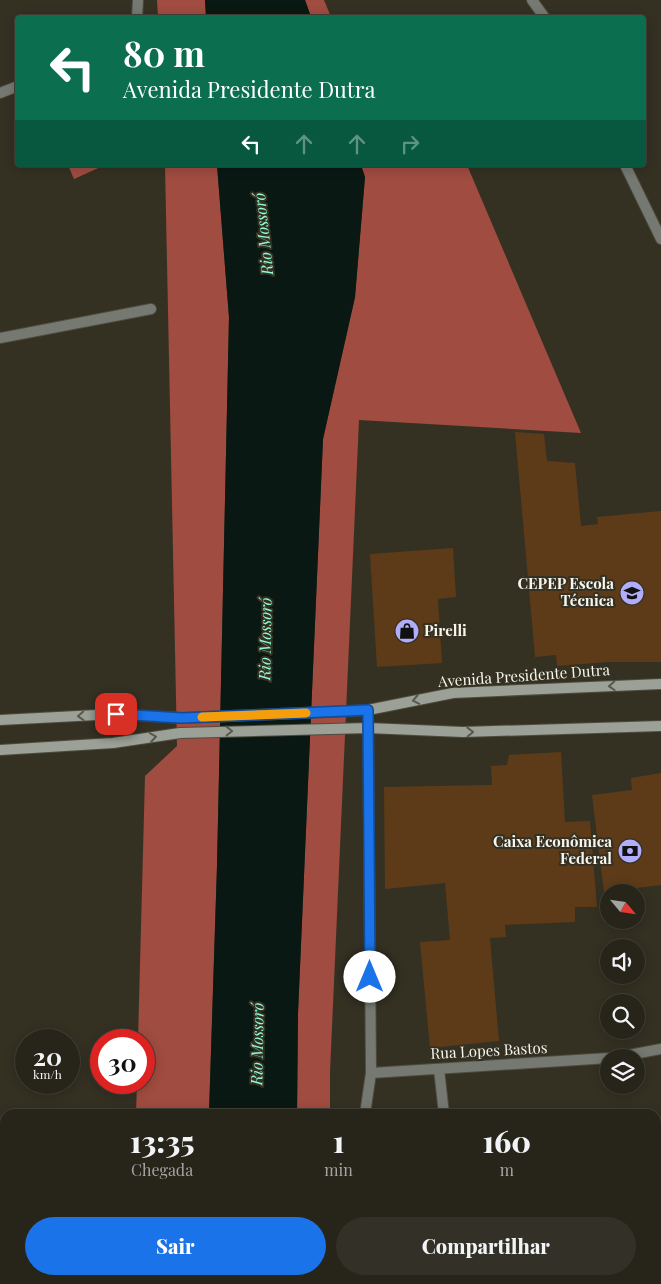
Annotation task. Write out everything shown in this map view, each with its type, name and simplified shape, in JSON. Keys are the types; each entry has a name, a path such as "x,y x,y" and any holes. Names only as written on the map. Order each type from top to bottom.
{"main road":[{"name":"Avenida Presidente Dutra","path":"0,720 116,714 182,718 352,711 368,710 453,693 661,684"},
{"path":"0,750 113,743 180,732 368,728 463,732 661,726"}],"street":[{"path":"137,15 138,0"},
{"path":"532,0 543,15"},
{"path":"0,93 15,87"},
{"path":"626,167 661,239"},
{"path":"0,338 152,310"},
{"path":"366,1109 370,1072 368,710"},
{"path":"645,1053 661,1050"},
{"name":"Rua Lopes Bastos","path":"370,1072 600,1059"},
{"path":"439,1069 443,1109"}],"shaded area":[{"path":"157,0 205,0 206,15 158,15"},
{"path":"305,0 324,0 330,15 310,15"},
{"path":"69,167 101,167 74,179"},
{"path":"165,167 217,167 229,317 217,866 209,1109 136,1109 137,1094 155,1094 155,1029 138,1029 145,776 177,746"},
{"path":"362,167 468,167 581,433 359,420 330,1072 330,1109 297,1109 298,1013 323,439 355,297 365,177"}],"water":[{"path":"205,0 305,0 310,15 206,15"},
{"name":"Rio Mossoró","path":"217,167 362,167 365,177 355,297 323,439 298,1013 297,1109 209,1109 217,866 229,317"}],"building":[{"path":"515,432 544,434 547,461 575,463 581,526 598,524 597,517 661,511 661,662 608,662 557,666 556,655 535,657"},
{"name":"Pirelli","path":"453,548 456,597 438,599 442,663 377,667 370,554"},
{"path":"561,752 565,822 590,821 597,907 575,907 575,922 505,925 506,937 490,938 499,1041 430,1048 420,942 450,940 445,883 385,889 384,787 492,785 491,766 507,765 509,755"},
{"name":"Caixa Econômica Federal","path":"661,773 661,885 645,887 645,884 603,884 592,795 632,790 631,778"}],"slow traffic":[{"path":"202,717 306,713"}],"place":[{"name":"CEPEP Escola Técnica","path":"632,593"},
{"name":"Pirelli","path":"407,631"},
{"name":"Caixa Econômica Federal","path":"630,851"}],"route":[{"path":"116,714 182,718 368,710 370,977"}]}
